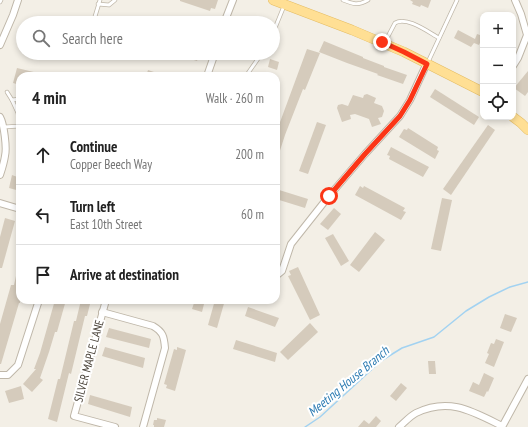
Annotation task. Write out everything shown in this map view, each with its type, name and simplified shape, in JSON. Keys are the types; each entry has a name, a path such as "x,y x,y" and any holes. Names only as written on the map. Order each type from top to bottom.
{"main road":[{"path":"273,0 384,43 480,90"},
{"path":"516,119 528,130"}],"street":[{"path":"0,45 18,0"},
{"path":"227,16 233,0"},
{"path":"515,0 528,36 516,61"},
{"path":"208,72 213,60"},
{"path":"280,273 282,271 291,244 329,196 400,116 410,100 427,64"},
{"path":"0,117 4,127 6,155 0,175"},
{"path":"0,203 16,208"},
{"path":"0,375 8,375 18,365 38,304"},
{"name":"SILVER MAPLE LANE","path":"105,304 74,416 115,427"},
{"name":"SILVER MAPLE LANE","path":"102,312 153,326 160,330 165,338 165,348 143,427"},
{"path":"399,427 415,413 438,406 454,406 475,413 502,426 528,378"}],"lane":[{"path":"343,0 355,5 368,0"},
{"path":"427,64 457,0"},
{"path":"95,16 99,2 109,5 113,1"},
{"path":"279,16 284,4"},
{"path":"384,43 395,23 401,21 411,22 439,38"},
{"path":"249,72 257,60"},
{"path":"7,92 16,107"},
{"path":"12,100 16,100"},
{"path":"4,127 16,127"}],"building":[{"path":"180,0 218,0 215,9 211,8 210,11"},
{"path":"410,0 431,0 428,8 421,5 420,7 412,4 413,2"},
{"path":"458,30 475,39 477,34 480,35 480,43 479,45 474,43 471,47 454,38"},
{"path":"324,41 384,67 407,75 403,84 319,52"},
{"path":"307,49 320,53 305,90 303,89 280,151 280,122"},
{"path":"270,60 279,62 277,70 268,67"},
{"path":"17,68 34,72 16,72 16,84 13,83"},
{"path":"528,71 528,92 525,96 516,89 516,86"},
{"path":"435,89 479,117 474,125 430,97"},
{"path":"367,94 376,98 374,103 382,106 384,111 382,117 378,118 381,124 372,127 369,119 355,114 350,115 351,119 342,122 337,108 338,105 342,104 348,106 353,95 363,98 364,95"},
{"path":"317,122 326,125 308,174 299,171"},
{"path":"488,125 495,130 451,195 443,189"},
{"path":"408,128 438,147 437,150 439,151 435,159 399,137 404,129 407,130"},
{"path":"391,147 429,167 423,177 389,159 390,156 387,155"},
{"path":"12,175 16,176 16,190 9,188"},
{"path":"360,186 363,188 364,186 405,208 403,211 406,212 401,220 355,195"},
{"path":"280,190 308,199 305,208 280,200"},
{"path":"442,198 452,200 441,251 431,249"},
{"path":"334,208 341,214 328,230 320,224"},
{"path":"5,218 15,221 2,268 0,268 0,237"},
{"path":"375,232 385,240 359,272 350,265"},
{"path":"333,234 349,261 341,266 325,238"},
{"path":"298,267 320,315 310,320 288,276 291,275 289,271"},
{"path":"16,276 16,304 19,304 0,364 0,324 11,285 14,285"},
{"path":"54,304 65,304 57,332 55,332 40,378 43,380 32,392 23,384 36,369 34,369"},
{"path":"80,304 90,304 87,316 85,316 71,374 69,373 57,422 48,419 58,379 60,379 74,321 76,321"},
{"path":"194,304 204,304 202,312 192,309"},
{"path":"214,304 224,304 217,328 208,325"},
{"path":"248,307 279,318 275,327 245,316"},
{"path":"505,314 517,318 511,332 500,328"},
{"path":"310,323 318,332 288,360 280,352"},
{"path":"109,328 151,339 149,348 106,337"},
{"path":"496,339 504,342 494,367 485,363 489,354 487,353 491,343 494,344"},
{"path":"236,340 277,353 275,362 233,349"},
{"path":"105,347 145,358 143,368 102,356"},
{"path":"177,347 186,350 175,391 166,388 167,385 164,384 174,349 177,350"},
{"path":"428,361 435,361 436,374 429,374"},
{"path":"484,373 494,378 488,392 487,391 484,397 469,391 473,382 479,385"},
{"path":"401,383 407,388 396,401 390,396"},
{"path":"21,386 24,399 9,403 5,391"},
{"path":"90,395 132,407 130,417 88,404"},
{"path":"376,416 381,421 376,427 358,427 364,420 369,424"},
{"path":"157,418 166,420 164,427 154,427 154,420 157,420"}],"waterway":[{"name":"Meeting House Branch","path":"305,427 320,417 381,361 402,348 434,337 466,311 489,297 510,287 528,282"}],"route":[{"path":"329,196 400,116 410,100 427,64 382,42"}]}
